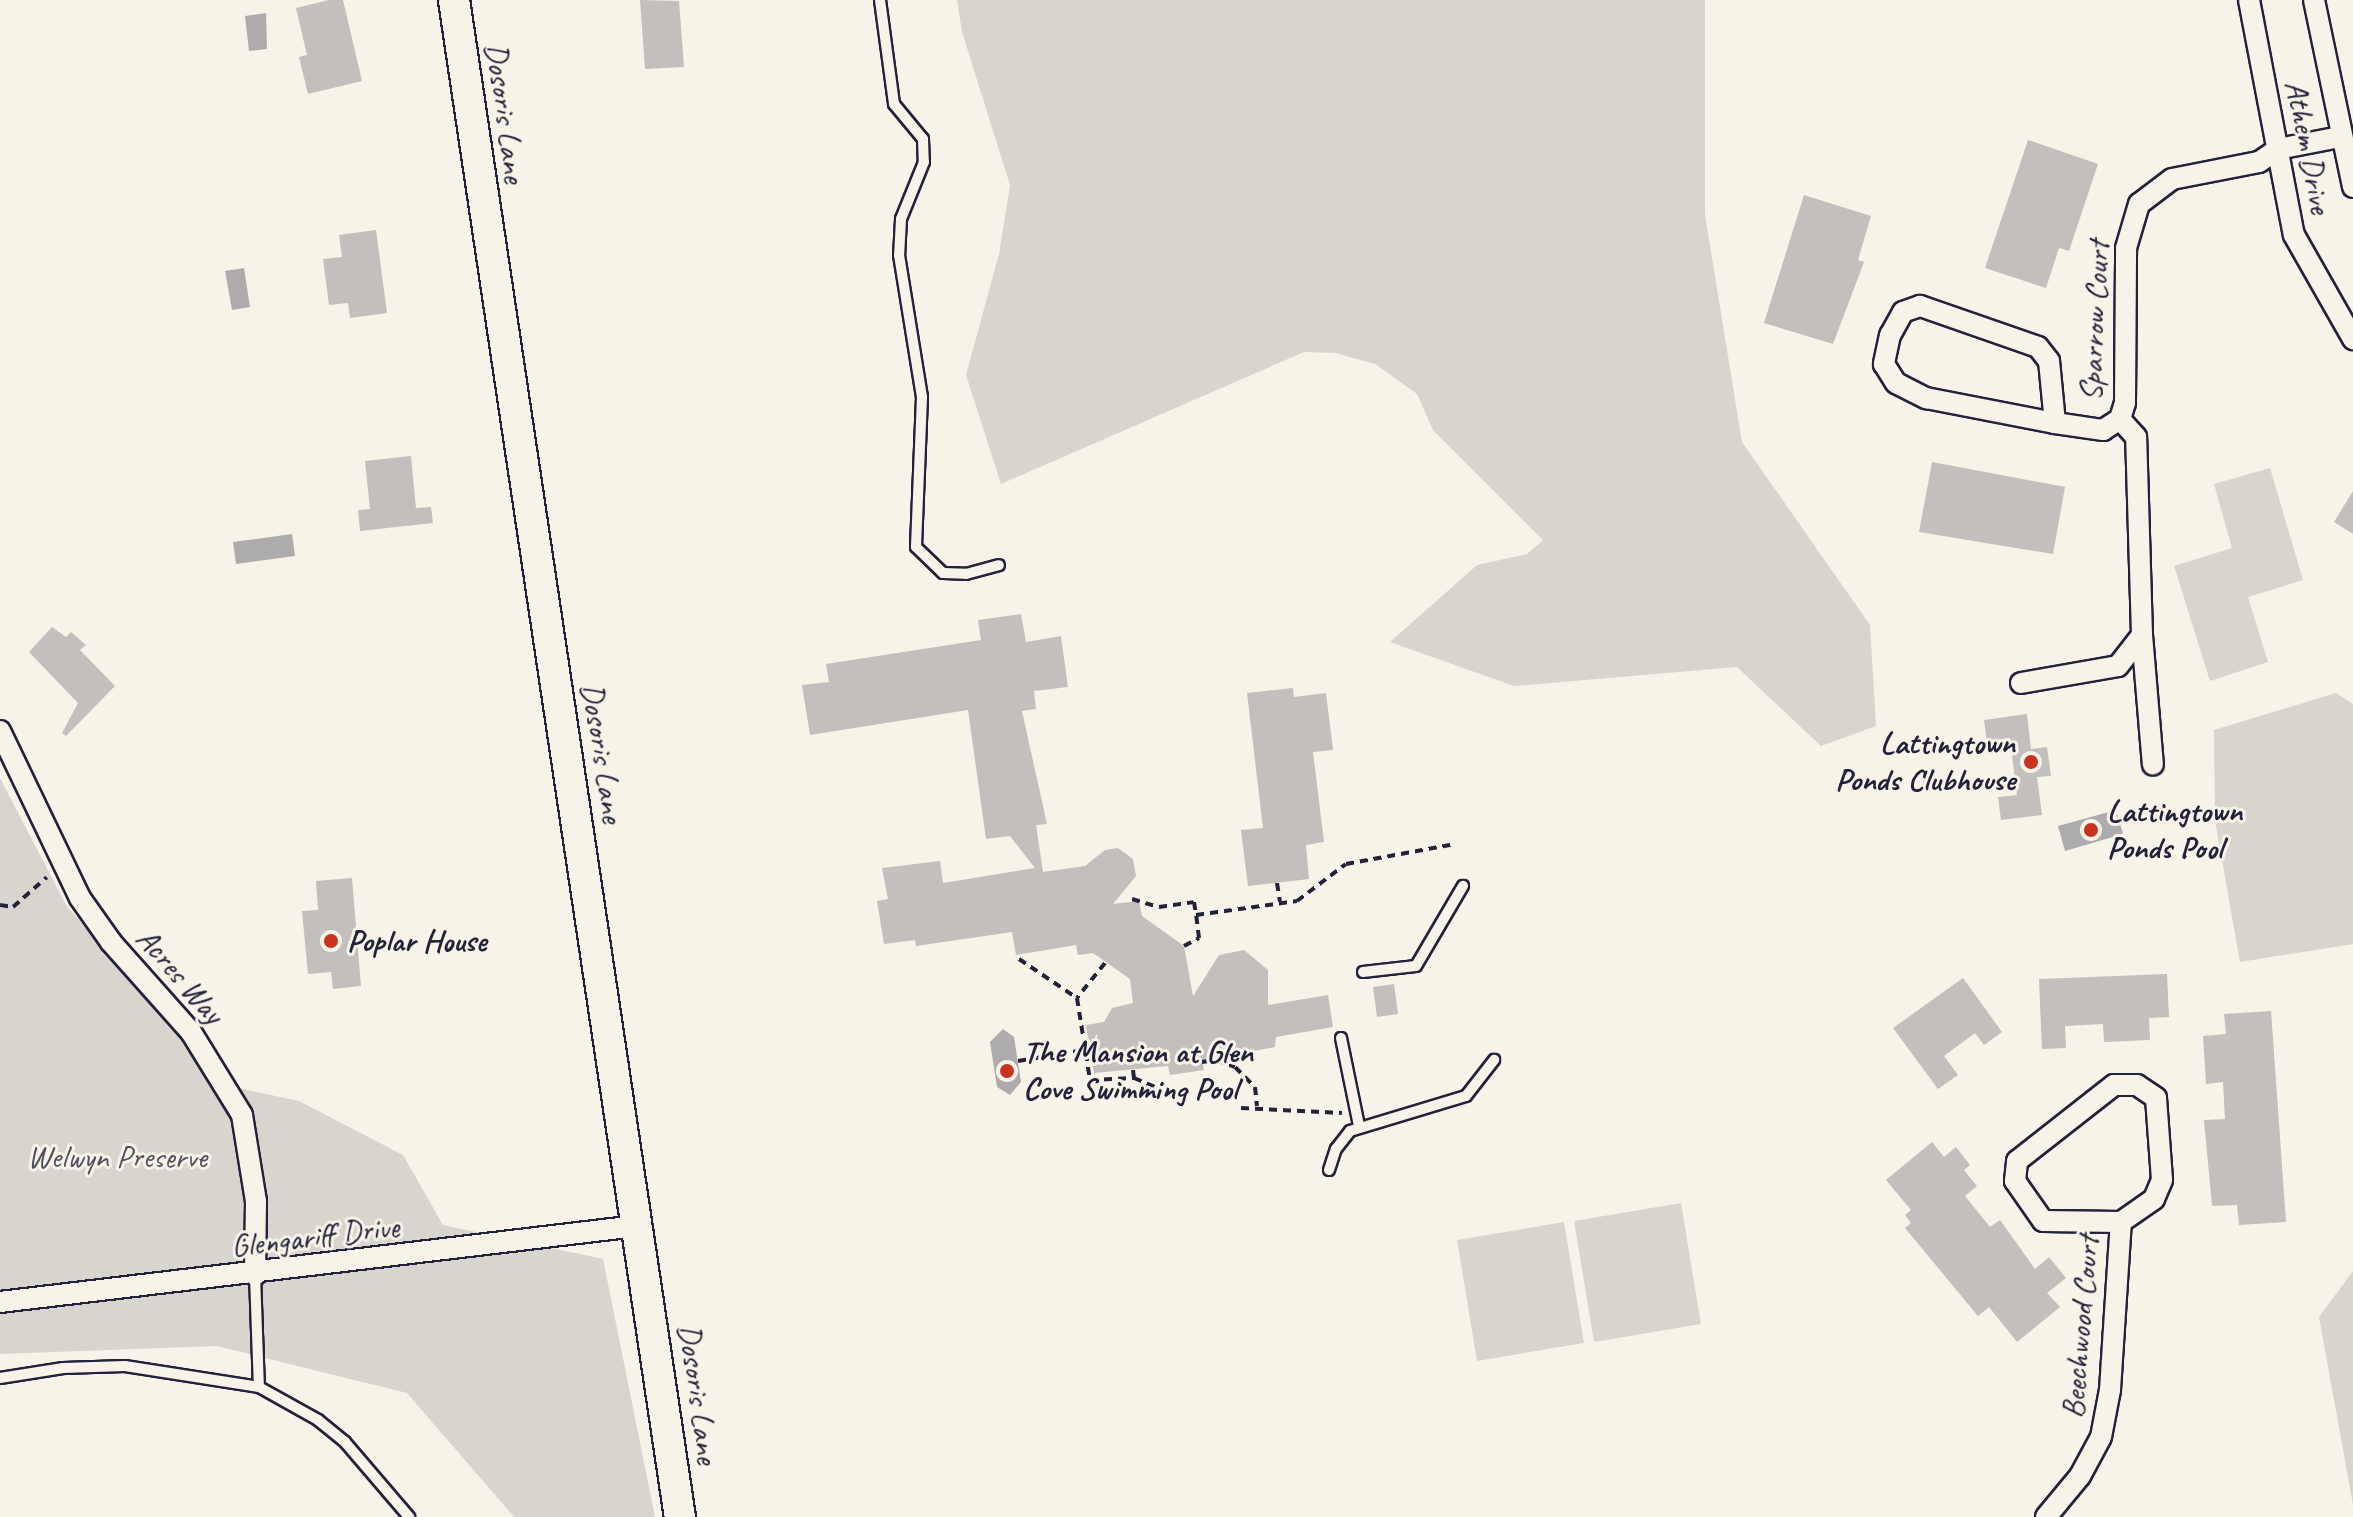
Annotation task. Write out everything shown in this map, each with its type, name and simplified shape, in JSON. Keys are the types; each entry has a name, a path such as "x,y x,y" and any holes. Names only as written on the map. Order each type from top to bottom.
{"street":[{"name":"Dosoris Lane","path":"454,0 680,1517"},
{"name":"Athem Drive","path":"2249,0 2294,235 2353,339"},
{"name":"Athem Drive","path":"2314,0 2340,137 2353,187"},
{"name":"Sparrow Court","path":"2055,423 2049,361 2038,347 1920,306 1903,312 1890,335 1884,364 1896,383 1926,398 2055,423 2103,430 2120,419 2125,403 2126,248 2139,204 2172,179 2259,162 2278,149 2340,137"},
{"name":"Sparrow Court","path":"2120,419 2136,437 2142,635 2153,765"},
{"path":"2021,683 2118,666 2142,635"},
{"name":"Acres Way","path":"0,731 63,862 111,942 191,1032 242,1115 256,1201 255,1275"},
{"name":"Beechwood Court","path":"2114,1085 2137,1085 2156,1098 2162,1180 2154,1199 2121,1222 2043,1221 2015,1181 2017,1161 2114,1085"},
{"name":"Beechwood Court","path":"2046,1517 2080,1476 2101,1437 2110,1390 2121,1222"},
{"name":"Glengariff Drive","path":"0,1302 255,1275 636,1226"}],"lane":[{"path":"880,0 894,104 923,139 924,162 901,219 899,255 922,397 916,547 943,573 966,574 999,565"},
{"path":"1363,972 1416,966 1463,886"},
{"path":"1341,1038 1359,1126"},
{"path":"1329,1170 1336,1149 1359,1126 1466,1096 1494,1060"},
{"path":"255,1275 259,1387"},
{"path":"0,1378 63,1368 125,1366 259,1387 318,1420 345,1442 409,1517"}],"path":[{"path":"1196,915 1305,899 1346,864 1455,844"},
{"path":"0,905 13,907 63,862"},
{"path":"1277,883 1280,902"},
{"path":"1132,899 1159,907 1194,902 1199,938 1184,946"},
{"path":"1019,959 1077,998 1090,1080 1134,1078 1169,1093"},
{"path":"1077,998 1105,963"},
{"path":"1018,1061 1085,1050"},
{"path":"1202,1062 1216,1060 1242,1073 1255,1087 1257,1106"},
{"path":"1133,1070 1134,1078"},
{"path":"1241,1108 1257,1106 1356,1114"}],"green space":[{"path":"957,0 1705,0 1705,215 1742,442 1870,625 1876,726 1821,746 1737,667 1514,686 1390,642 1477,565 1527,554 1543,540 1433,430 1417,394 1375,364 1335,353 1304,352 1001,484 966,375 999,254 1010,185 962,32"},
{"path":"2270,468 2303,580 2248,597 2268,662 2210,681 2174,566 2232,548 2214,484"},
{"path":"2336,693 2353,704 2353,944 2240,962 2215,821 2214,730"},
{"name":"Welwyn Preserve","path":"0,778 66,905 219,1084 299,1101 403,1155 443,1225 603,1259 655,1517 514,1517 407,1393 217,1346 0,1354"},
{"path":"1681,1203 1701,1324 1594,1342 1574,1221"},
{"path":"1564,1222 1584,1343 1477,1361 1457,1240"},
{"path":"2353,1271 2353,1505 2319,1317"}],"shaded area":[{"path":"266,13 267,49 249,51 245,16"},
{"path":"244,268 250,307 232,310 225,271"},
{"path":"292,534 295,556 236,564 233,542"},
{"name":"Lattingtown Ponds Pool","path":"2116,810 2123,834 2065,851 2058,826"},
{"name":"The Mansion at Glen Cove Swimming Pool","path":"1003,1029 1014,1037 1021,1082 1010,1095 997,1087 990,1042"}],"building":[{"path":"343,0 362,81 308,94 299,57 307,55 296,8"},
{"path":"640,0 679,1 684,67 645,69"},
{"path":"2028,140 2098,164 2069,251 2059,248 2046,288 1985,268"},
{"path":"1804,195 1871,216 1858,260 1864,262 1833,344 1764,323"},
{"path":"376,230 387,313 350,318 348,303 329,305 323,259 342,257 339,235"},
{"path":"411,456 416,508 431,507 433,523 360,531 358,510 370,509 365,461"},
{"path":"1932,462 2065,487 2053,554 1919,532"},
{"path":"2353,491 2353,534 2334,522"},
{"path":"1021,614 1026,642 1061,636 1068,687 1034,691 1036,709 1022,711 1047,824 1036,825 1043,872 1085,866 1105,850 1118,848 1133,859 1136,876 1113,904 1139,901 1142,916 1184,946 1193,996 1219,955 1244,950 1268,970 1268,1005 1328,995 1333,1027 1276,1037 1275,1047 1202,1061 1204,1070 1170,1075 1168,1066 1094,1073 1086,1025 1104,1022 1112,1008 1133,1003 1130,979 1093,953 1078,955 1076,945 1016,955 1012,932 916,946 915,940 884,944 877,901 888,899 882,868 940,861 943,883 1035,868 1010,836 986,839 968,710 810,735 802,685 829,682 826,664 981,640 978,620"},
{"path":"52,627 66,637 71,632 86,645 80,650 115,686 66,736 62,733 78,703 29,652"},
{"path":"1293,688 1294,697 1326,693 1333,750 1313,752 1324,842 1306,845 1309,879 1248,886 1241,830 1263,828 1247,693"},
{"name":"Lattingtown Ponds Clubhouse","path":"2027,714 2031,749 2047,747 2051,776 2037,777 2042,815 2001,820 1998,797 2017,795 2010,738 1987,741 1984,720"},
{"name":"Poplar House","path":"352,878 361,986 333,989 331,972 308,974 302,911 318,910 316,881"},
{"path":"2167,974 2169,1017 2149,1018 2150,1040 2104,1042 2103,1024 2065,1026 2066,1048 2042,1049 2039,979"},
{"path":"1963,978 2002,1032 1984,1045 1975,1033 1944,1056 1958,1075 1938,1089 1893,1028"},
{"path":"1394,984 1398,1014 1377,1017 1373,987"},
{"path":"2271,1011 2286,1222 2239,1225 2237,1205 2212,1206 2204,1120 2225,1119 2223,1082 2206,1084 2203,1036 2226,1034 2224,1014"},
{"path":"1932,1142 1944,1157 1956,1147 1970,1165 1964,1170 1977,1186 1965,1196 1990,1227 2000,1220 2035,1269 2049,1257 2066,1278 2047,1293 2060,1307 2017,1342 1989,1307 1978,1316 1905,1228 1911,1223 1905,1215 1911,1210 1886,1180"}],"place":[{"name":"Lattingtown Ponds Clubhouse","path":"2031,762"},
{"name":"Lattingtown Ponds Pool","path":"2091,830"},
{"name":"Poplar House","path":"331,941"},
{"name":"The Mansion at Glen Cove Swimming Pool","path":"1007,1071"}]}
